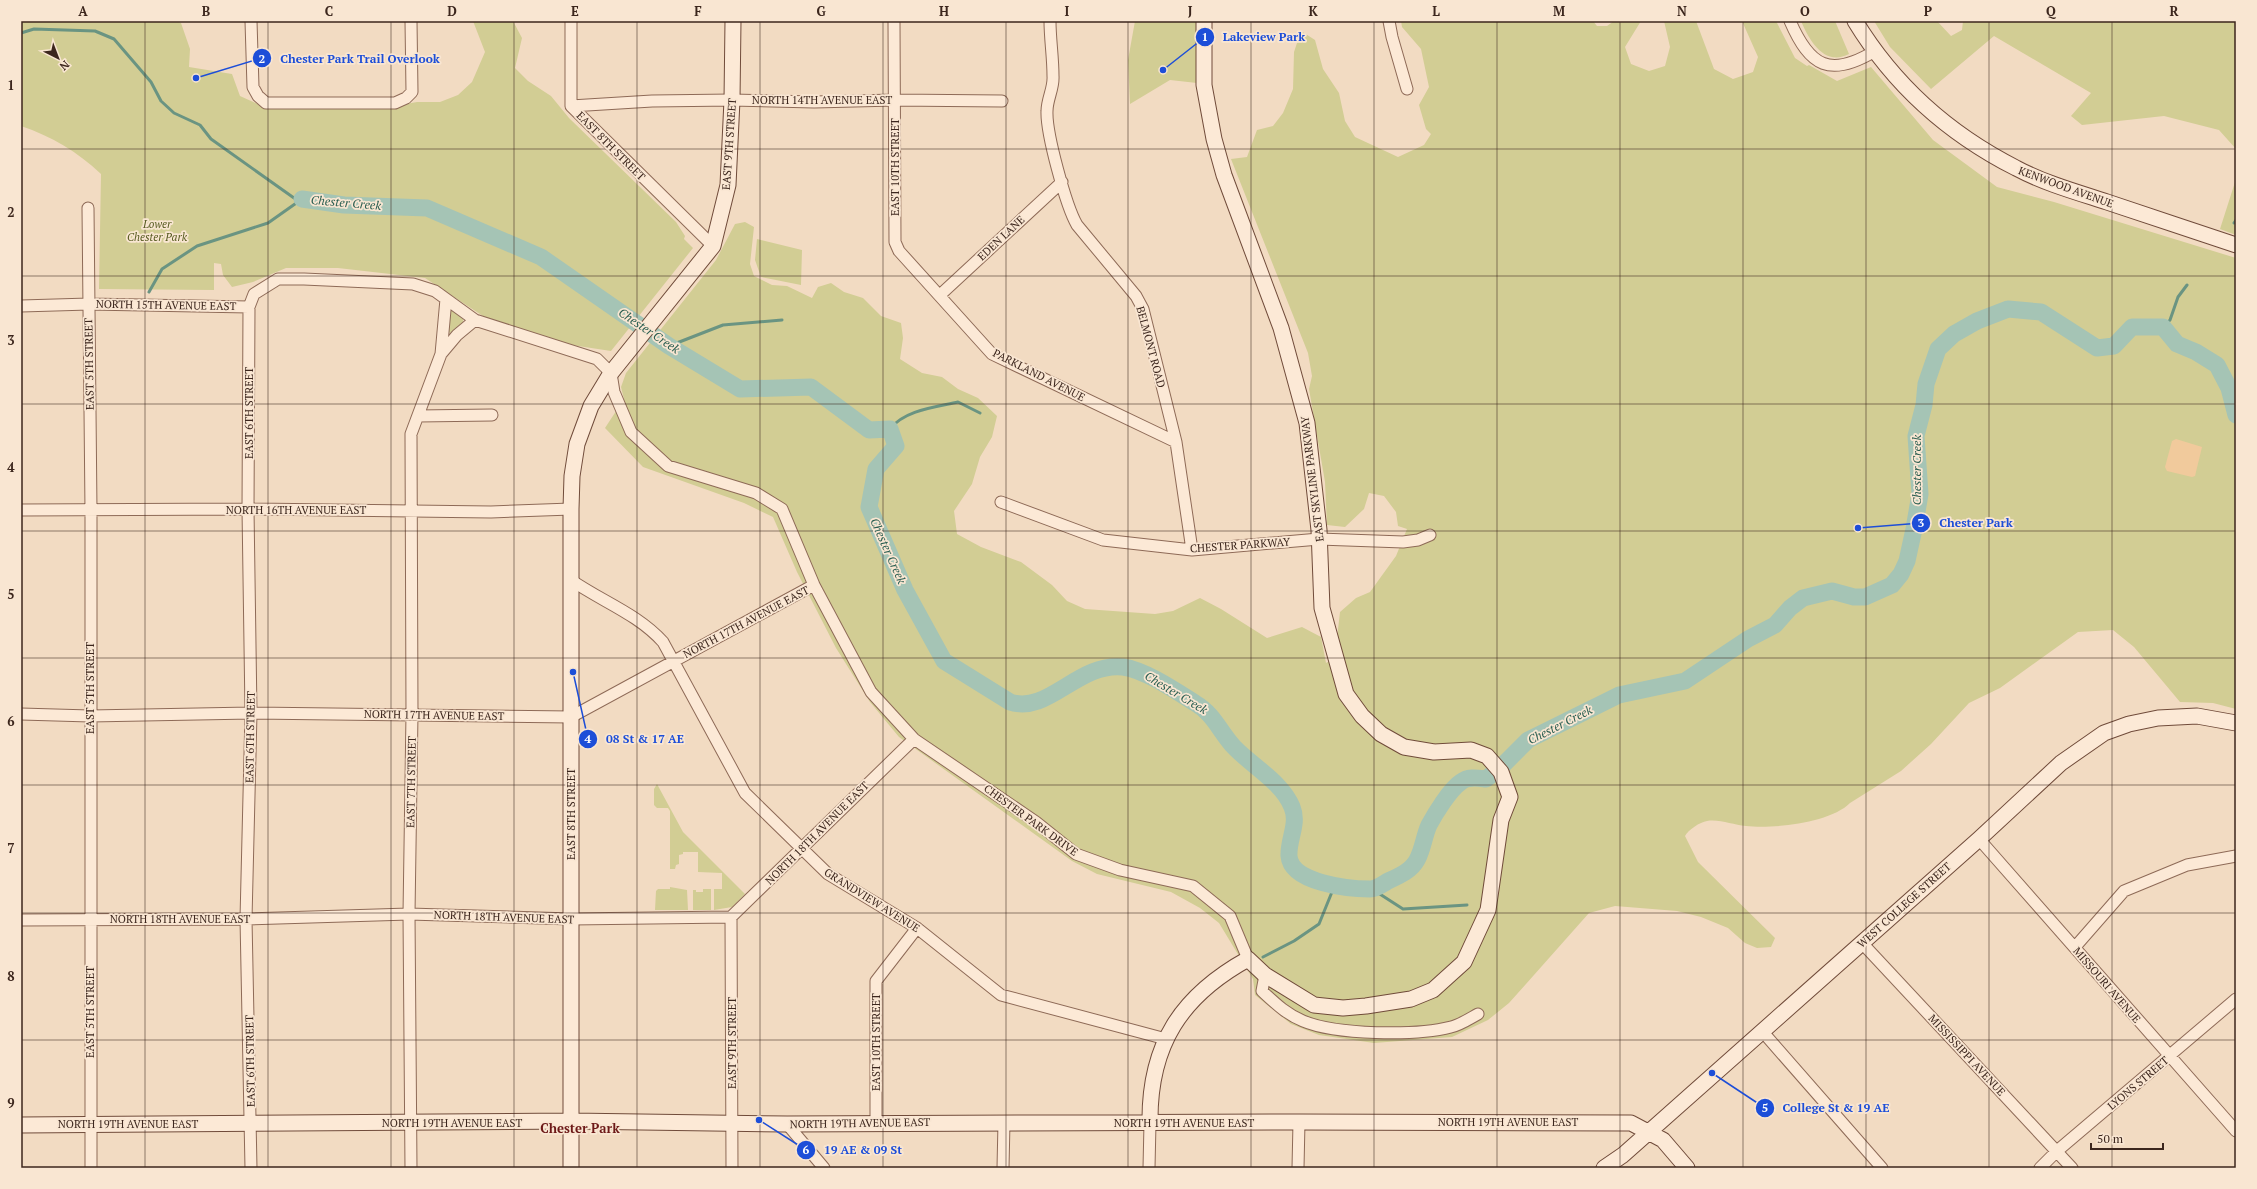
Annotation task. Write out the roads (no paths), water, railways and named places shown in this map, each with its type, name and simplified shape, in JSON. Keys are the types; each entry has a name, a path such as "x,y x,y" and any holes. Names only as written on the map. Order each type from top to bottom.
{"street":[{"path":"251,21 252,84 258,96 266,103 295,104 329,101 395,103 406,98 412,92 411,21"},
{"name":"EAST 8TH STREET","path":"571,21 570,106 713,246"},
{"name":"EAST 9TH STREET","path":"615,368 713,246 728,185 734,21"},
{"name":"EAST 10TH STREET","path":"894,21 895,242"},
{"name":"BELMONT ROAD","path":"1050,21 1053,77 1047,111 1048,128 1062,182 1071,215 1077,226 1136,296 1143,309 1176,442 1192,550"},
{"name":"EAST SKYLINE PARKWAY","path":"1204,21 1204,85 1212,131 1224,175 1264,277 1288,352 1307,423 1319,539 1322,608 1346,694 1362,716 1381,734 1404,747 1434,752 1471,750 1487,756 1501,772 1509,792"},
{"path":"1389,21 1406,89"},
{"path":"1790,21 1799,43 1809,55 1830,66 1840,66 1857,62 1875,51"},
{"name":"KENWOOD AVENUE","path":"1855,21 1875,51 1905,88 1951,129 1983,151 2017,169 2079,193 2236,245"},
{"name":"NORTH 14TH AVENUE EAST","path":"570,106 652,101 732,100 814,102 895,100 1002,101"},
{"name":"EDEN LANE","path":"940,295 1062,182"},
{"name":"EAST 5TH STREET","path":"88,208 91,511 91,1168"},
{"name":"PARKLAND AVENUE","path":"895,242 899,251 992,354 1176,442"},
{"name":"NORTH 15TH AVENUE EAST","path":"21,306 89,304 249,307 254,294 278,279 413,284 425,286 475,320 589,356 615,368"},
{"name":"EAST 7TH STREET","path":"411,1168 409,914 412,714 410,510 411,434 441,354 446,299"},
{"name":"EAST 6TH STREET","path":"249,307 248,509 251,713 246,918 251,1168"},
{"name":"EAST 7TH STREET","path":"441,354 458,335 475,320"},
{"name":"EAST 8TH STREET","path":"571,1168 570,509 572,476 577,444 591,406 615,368"},
{"name":"CHESTER PARK DRIVE","path":"615,368 614,392 631,432 668,466 756,493 782,509 814,585 871,692 914,739 1036,822 1076,854 1120,870 1192,886 1230,916 1248,959 1265,975 1314,1005 1343,1008 1411,999 1433,990 1464,962 1488,910 1501,820 1510,797 1509,792"},
{"path":"418,416 492,415"},
{"name":"CHESTER PARKWAY","path":"1001,502 1103,540 1192,550 1319,539 1403,542 1418,540 1430,535"},
{"name":"NORTH 16TH AVENUE EAST","path":"21,510 91,511 248,509 491,512 570,509"},
{"name":"GRANDVIEW AVENUE","path":"571,580 652,630 662,642 673,661 745,792 828,874 917,928 1001,995 1166,1039"},
{"name":"NORTH 17TH AVENUE EAST","path":"21,714 90,716 251,713 571,717 814,585"},
{"name":"WEST COLLEGE STREET","path":"1604,1168 1624,1155 1650,1132 1979,839 2061,763 2104,733 2128,724 2158,718 2197,716 2236,723"},
{"name":"NORTH 18TH AVENUE EAST","path":"21,920 246,918 409,914 571,919 731,917 914,739"},
{"name":"MISSOURI AVENUE","path":"1979,839 2236,1131"},
{"path":"2075,947 2124,891 2187,865 2236,856"},
{"name":"EAST 9TH STREET","path":"731,917 732,1168"},
{"name":"EAST 10TH STREET","path":"876,1123 876,981 917,928"},
{"name":"MISSISSIPPI AVENUE","path":"1862,943 2072,1168"},
{"path":"1149,1168 1152,1086 1155,1066 1166,1039 1180,1016 1200,991 1225,972 1248,959"},
{"path":"1265,975 1262,990 1279,1008 1304,1022 1336,1029 1410,1032 1451,1027 1478,1014"},
{"name":"LYONS STREET","path":"2040,1168 2057,1151 2236,999"},
{"path":"1762,1031 1882,1168"},
{"name":"NORTH 19TH AVENUE EAST","path":"21,1125 571,1122 788,1124 1004,1122 1075,1124 1299,1122 1631,1123 1663,1140 1687,1168"},
{"path":"1003,1168 1004,1122"},
{"path":"1298,1168 1299,1122"},
{"path":"788,1124 824,1168"}],"waterway":[{"name":"Chester Creek","path":"21,33 34,29 95,31 114,39 151,82 161,101 174,113 200,125 211,139 294,198 302,199"},
{"path":"149,292 162,269 197,246 268,223 302,199"},
{"name":"Chester Creek","path":"302,199 344,205 427,208 541,257 669,346 740,389 811,387 869,430 890,429 896,446 876,469 869,507 905,590 944,661 1010,702 1024,704 1037,701 1051,695 1077,679 1092,672 1107,668 1123,667 1132,669 1160,682 1202,707 1234,747 1274,782 1287,798 1294,813 1294,825 1289,850 1292,865 1300,873 1322,883 1349,888 1375,888 1408,870 1419,856 1429,825 1452,790 1467,779 1486,779 1500,768 1528,740 1619,695 1685,681 1748,639 1775,625 1790,608 1803,598 1832,591 1854,597 1865,597 1892,585 1901,574 1907,561 1920,494 1916,436 1924,405 1926,384 1938,349 1954,334 1977,321 2008,309 2041,312 2097,348 2114,346 2132,327 2163,327 2177,344 2196,352 2217,365 2229,388 2236,415"},
{"path":"2163,327 2170,320 2178,297 2187,285"},
{"path":"669,346 723,325 782,320"},
{"path":"890,429 903,417 912,413 958,402 980,413"},
{"path":"1263,957 1294,941 1319,924 1334,887"},
{"path":"1372,889 1403,909 1467,905"}],"place":[{"name":"Lakeview Park","path":"1163,70"},
{"name":"Chester Park Trail Overlook","path":"196,78"},
{"name":"Chester Park","path":"1858,528"},
{"name":"08 St & 17 AE","path":"573,672"},
{"name":"College St & 19 AE","path":"1712,1073"},
{"name":"19 AE & 09 St","path":"759,1120"}],"district":[{"name":"Chester Park","path":"580,1128"}],"park label":[{"name":"Lower Chester Park","path":"157,230"}]}
